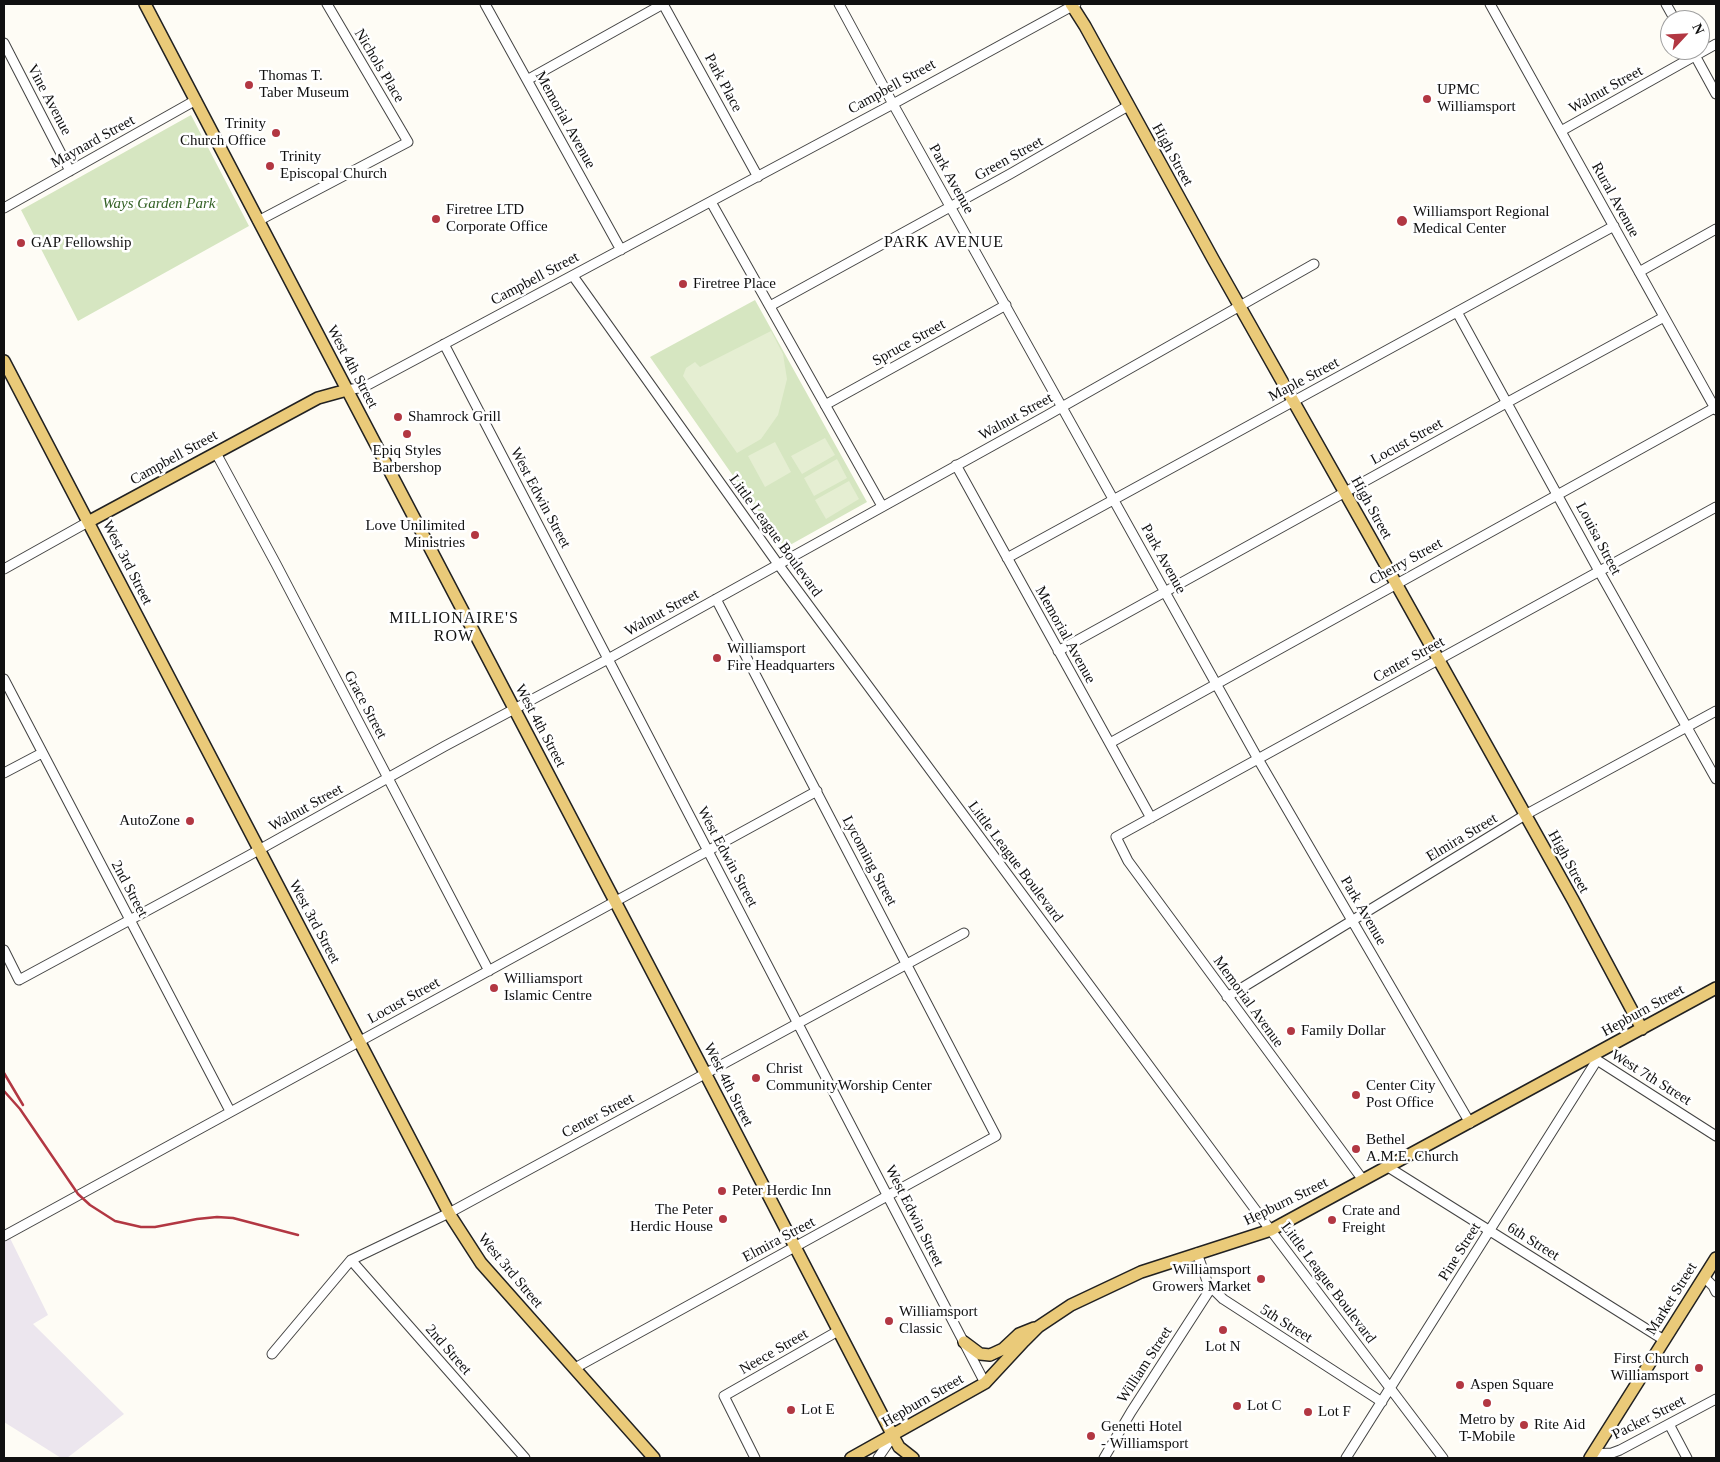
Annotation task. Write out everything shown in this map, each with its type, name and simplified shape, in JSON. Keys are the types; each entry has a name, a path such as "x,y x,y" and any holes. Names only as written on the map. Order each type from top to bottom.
{"main road":[{"name":"West 4th Street","path":"146,4 893,1436 899,1447 913,1458"},
{"name":"High Street","path":"1073,5 1525,815 1642,1029"},
{"name":"West 3rd Street","path":"4,361 449,1213 470,1249 654,1458"},
{"name":"Campbell Street","path":"88,522 318,398 347,390"},
{"name":"Hepburn Street","path":"851,1458 985,1383 1038,1327 1089,1295 1140,1272 1271,1230 1362,1180 1596,1058 1642,1029 1716,988"},
{"name":"Market Street","path":"1591,1456 1716,1258"},
{"path":"964,1342 980,1354 990,1355 1003,1349 1019,1334 1038,1327"}],"street":[{"name":"Nichols Place","path":"258,221 408,142 327,4"},
{"name":"Memorial Avenue","path":"485,4 621,250"},
{"path":"527,80 663,4"},
{"name":"Park Place","path":"663,4 758,177"},
{"name":"Park Avenue","path":"839,4 1258,759 1470,1123"},
{"name":"Rural Avenue","path":"1490,4 1716,408"},
{"name":"Campbell Street","path":"347,390 364,387 758,177 1073,5"},
{"name":"Vine Avenue","path":"4,43 70,171"},
{"name":"Walnut Street","path":"1561,130 1682,60"},
{"path":"1698,60 1716,94"},
{"name":"Maynard Street","path":"4,208 196,100"},
{"name":"Green Street","path":"770,306 1128,106"},
{"path":"711,202 882,506"},
{"name":"Maple Street","path":"1007,558 1614,226"},
{"path":"1639,272 1716,229"},
{"name":"Walnut Street","path":"4,950 20,980 608,659 1063,407 1314,264"},
{"name":"Little League Boulevard","path":"573,276 778,564 1271,1230 1443,1458"},
{"name":"Spruce Street","path":"825,405 1006,305"},
{"name":"Louisa Street","path":"1457,312 1716,779"},
{"name":"Locust Street","path":"1058,651 1664,317"},
{"name":"West Edwin Street","path":"444,344 985,1383"},
{"name":"Cherry Street","path":"1110,743 1716,408"},
{"name":"Grace Street","path":"216,453 489,971"},
{"name":"Memorial Avenue","path":"956,465 1151,818"},
{"name":"Center Street","path":"1116,837 1716,507"},
{"name":"Campbell Street","path":"4,569 88,522"},
{"name":"Lycoming Street","path":"716,599 996,1136"},
{"name":"2nd Street","path":"4,679 230,1111"},
{"name":"Elmira Street","path":"1227,997 1525,815 1716,711"},
{"path":"4,773 42,753"},
{"name":"Locust Street","path":"4,1236 817,791"},
{"name":"Memorial Avenue","path":"1116,837 1128,861 1362,1180"},
{"name":"Center Street","path":"272,1354 351,1260 449,1213 964,933"},
{"name":"West 7th Street","path":"1596,1058 1716,1136"},
{"name":"Pine Street","path":"1346,1458 1596,1058"},
{"name":"Elmira Street","path":"575,1368 996,1136"},
{"name":"6th Street","path":"1388,1167 1664,1340"},
{"name":"5th Street","path":"1197,1253 1202,1272 1211,1288 1242,1312 1326,1364 1382,1402"},
{"name":"2nd Street","path":"351,1260 525,1458"},
{"path":"1704,1277 1716,1292"},
{"name":"William Street","path":"1104,1458 1131,1412 1211,1288"},
{"name":"Neece Street","path":"755,1458 724,1396 838,1331"},
{"name":"Packer Street","path":"1591,1456 1620,1450 1716,1399"},
{"path":"1669,1424 1688,1458"},
{"path":"878,1458 893,1436"}],"shaded area":[{"path":"4,1226 48,1315 33,1324 124,1414 67,1458 61,1458 4,1422"}],"green space":[{"name":"Ways Garden Park","path":"191,115 249,226 78,321 21,210"},
{"path":"755,300 867,502 790,545 780,543 650,357"},
{"path":"771,331 783,354 787,379 778,415 761,439 737,453 683,376 686,368 695,362 700,367"},
{"path":"825,438 835,455 802,474 791,456"},
{"path":"775,442 791,472 765,487 748,456"},
{"path":"837,459 847,478 814,496 804,478"},
{"path":"849,481 859,499 826,519 815,500"}],"railway":[{"path":"4,1073 23,1105"},
{"path":"4,1091 20,1109 78,1194 90,1205 115,1221 141,1227 155,1227 197,1219 233,1218 298,1235"}],"place":[{"name":"Thomas T. Taber Museum","path":"249,85"},
{"name":"UPMC Williamsport","path":"1427,99"},
{"name":"Trinity Church Office","path":"276,133"},
{"name":"Trinity Episcopal Church","path":"270,166"},
{"name":"Firetree LTD Corporate Office","path":"436,219"},
{"name":"Williamsport Regional Medical Center","path":"1402,221"},
{"name":"GAP Fellowship","path":"21,243"},
{"name":"Firetree Place","path":"683,284"},
{"name":"Shamrock Grill","path":"398,417"},
{"name":"Epiq Styles Barbershop","path":"407,434"},
{"name":"Love Unilimited Ministries","path":"475,535"},
{"name":"Williamsport Fire Headquarters","path":"717,658"},
{"name":"AutoZone","path":"190,821"},
{"name":"Williamsport Islamic Centre","path":"494,988"},
{"name":"Family Dollar","path":"1291,1031"},
{"name":"Christ CommunityWorship Center","path":"756,1078"},
{"name":"Center City Post Office","path":"1356,1095"},
{"name":"Bethel A.M.E. Church","path":"1356,1149"},
{"name":"Peter Herdic Inn","path":"722,1191"},
{"name":"The Peter Herdic House","path":"723,1219"},
{"name":"Crate and Freight","path":"1332,1220"},
{"name":"Williamsport Growers Market","path":"1261,1279"},
{"name":"Williamsport Classic","path":"889,1321"},
{"name":"Lot N","path":"1223,1330"},
{"name":"First Church Williamsport","path":"1699,1368"},
{"name":"Aspen Square","path":"1460,1385"},
{"name":"Metro by T-Mobile","path":"1487,1403"},
{"name":"Lot C","path":"1237,1406"},
{"name":"Lot E","path":"791,1410"},
{"name":"Lot F","path":"1308,1412"},
{"name":"Rite Aid","path":"1524,1425"},
{"name":"Genetti Hotel - Williamsport","path":"1091,1436"}],"district":[{"name":"PARK AVENUE","path":"944,243"},
{"name":"MILLIONAIRE'S ROW","path":"454,628"}]}
